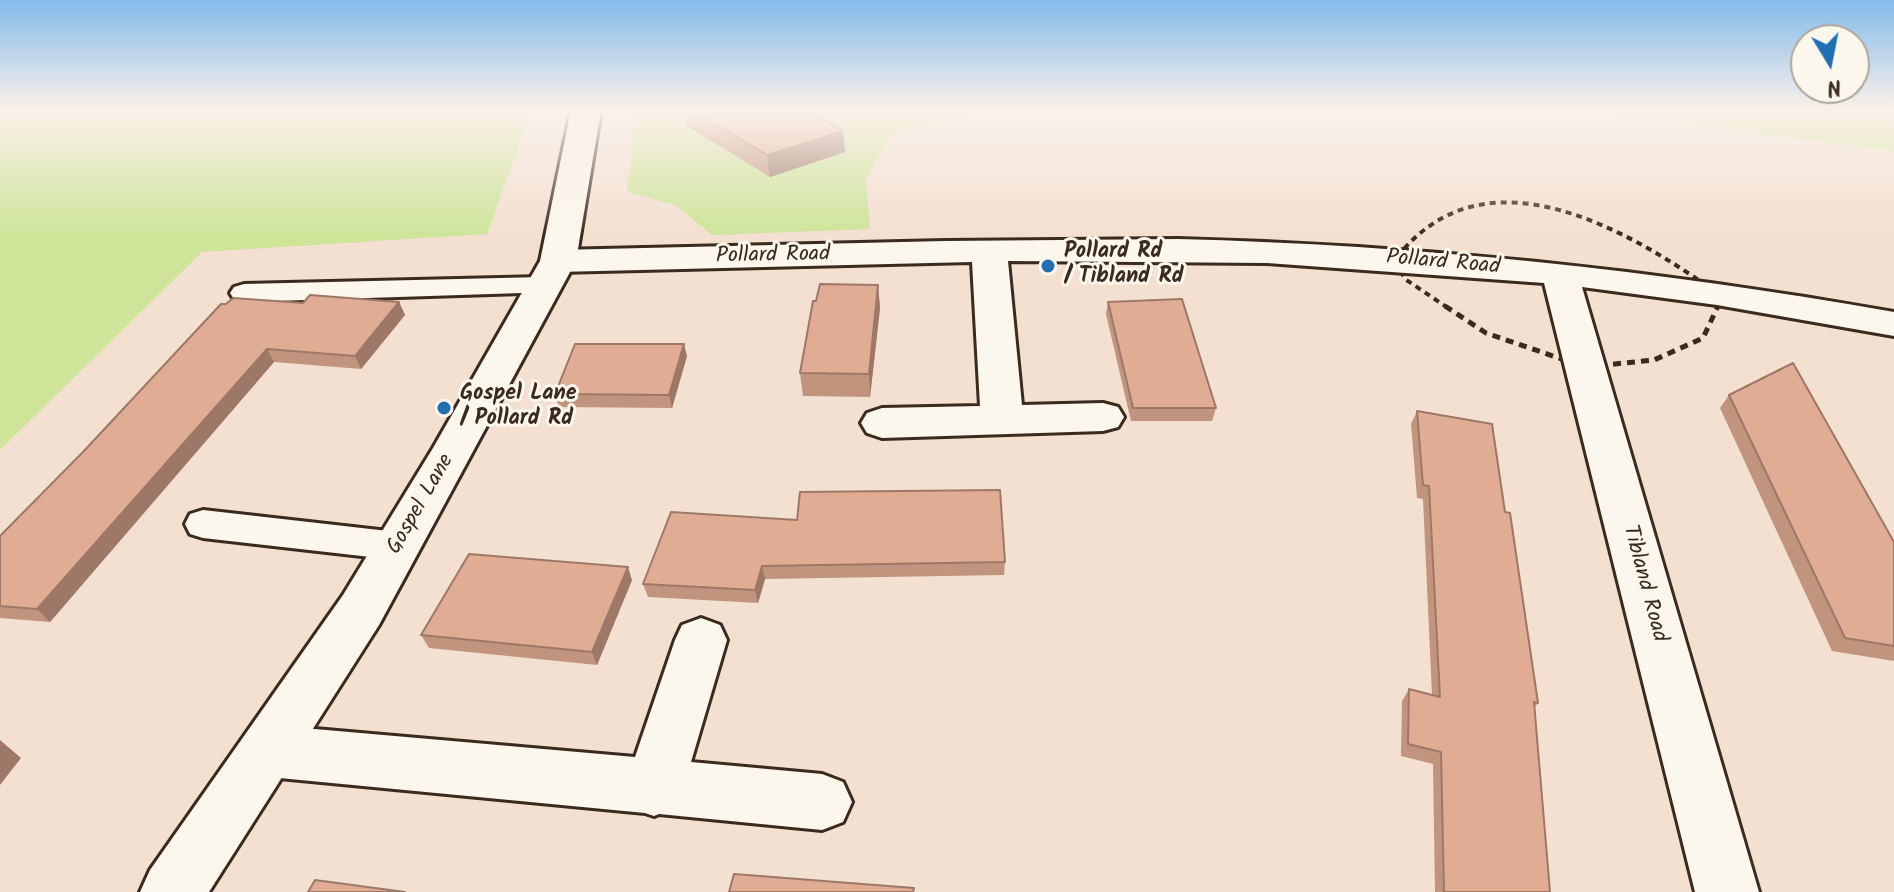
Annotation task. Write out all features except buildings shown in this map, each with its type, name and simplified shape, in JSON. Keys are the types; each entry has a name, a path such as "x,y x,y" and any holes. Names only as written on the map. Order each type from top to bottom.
{"street":[{"name":"Gospel Lane","path":"172,892 361,610 550,274 577,152"},
{"name":"Pollard Road","path":"550,274 989,253 1178,250 1327,256 1560,275 1789,303 1894,324"},
{"path":"989,253 1002,419"},
{"name":"Tibland Road","path":"1560,275 1727,892"},
{"path":"882,423 1103,417"},
{"path":"654,789 701,640"},
{"path":"269,751 654,789 822,802"}],"lane":[{"path":"244,293 423,287 550,274"},
{"path":"203,524 397,546"}],"green space":[{"path":"0,152 517,152 487,234 202,252 0,450"},
{"path":"632,152 881,152 866,178 870,229 712,235 675,205 627,192"}],"place":[{"name":"Pollard Rd / Tibland Rd","path":"1048,266"},
{"name":"Gospel Lane / Pollard Rd","path":"444,408"}]}
